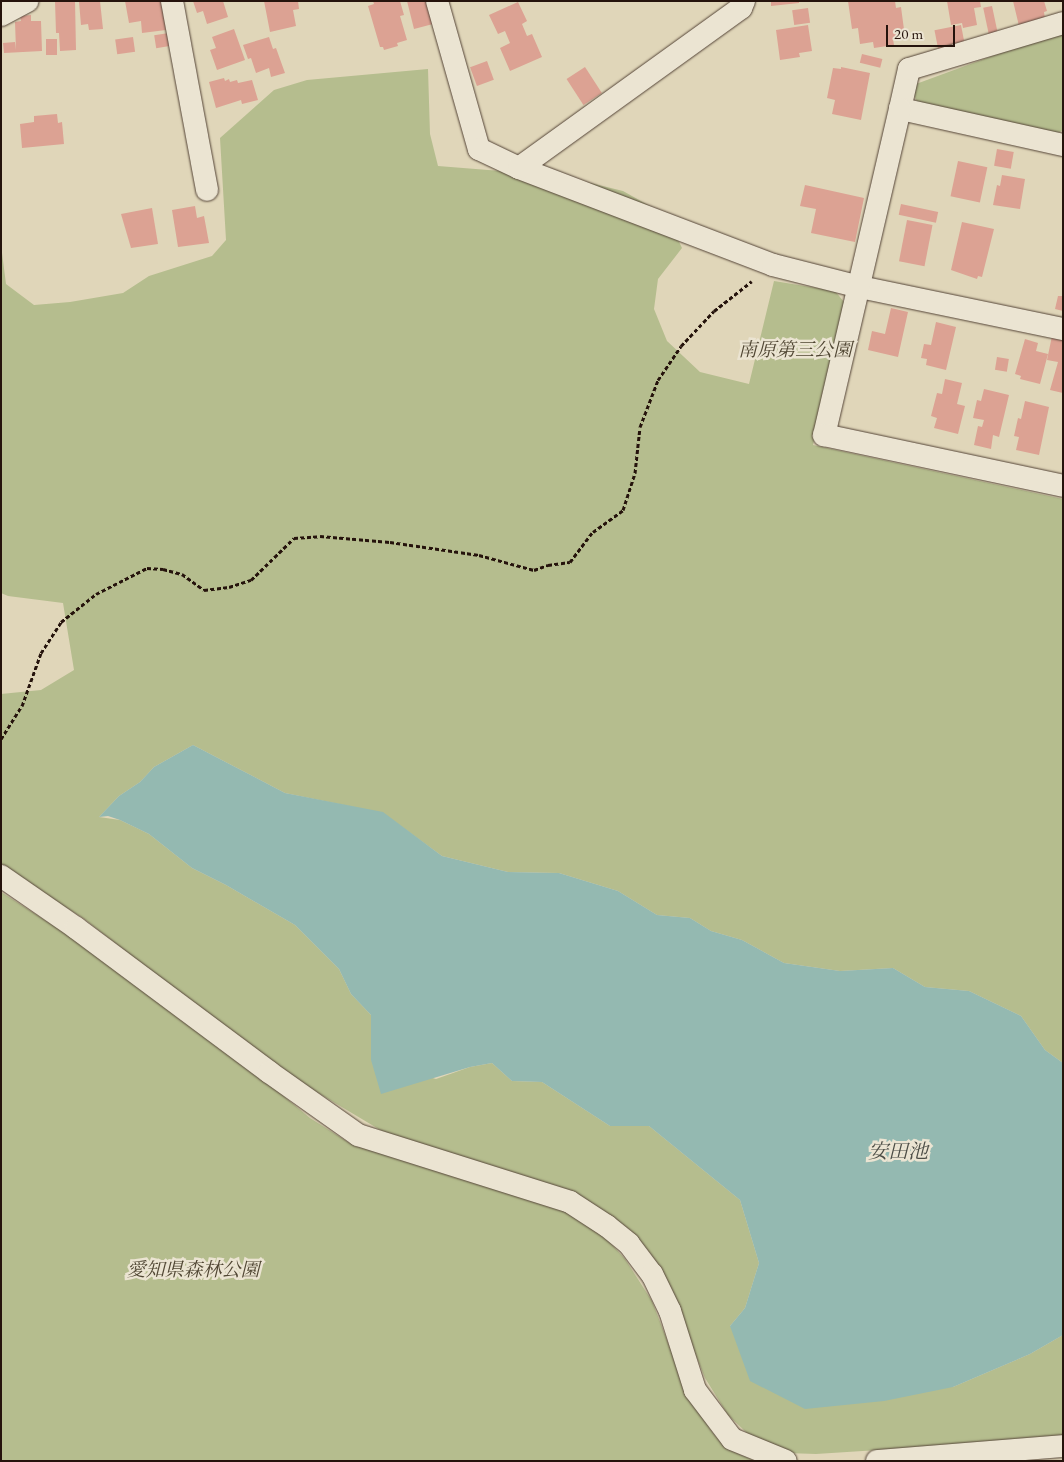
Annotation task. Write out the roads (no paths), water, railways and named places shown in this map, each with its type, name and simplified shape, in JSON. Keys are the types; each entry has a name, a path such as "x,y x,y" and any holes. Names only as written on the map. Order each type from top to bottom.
{"street":[{"path":"5,9 27,1"},
{"path":"172,1 207,190"},
{"path":"437,1 479,149 519,168 773,265 860,287 1063,329"},
{"path":"519,168 741,8 744,1"},
{"path":"1063,23 909,69 860,287 824,435 1063,486"},
{"path":"900,109 1063,145"},
{"path":"1,876 76,928 269,1072 358,1134 570,1202 607,1226 629,1244 652,1274 670,1311 695,1390 732,1439 786,1461"},
{"path":"878,1461 1063,1446"}],"water":[{"name":"安田池","path":"193,745 285,793 383,812 442,856 508,872 559,873 618,891 657,915 690,918 711,931 742,940 784,963 840,971 893,968 925,987 969,991 1021,1016 1045,1050 1063,1063 1063,1335 1030,1354 953,1387 884,1401 805,1409 750,1381 730,1326 745,1308 759,1263 740,1200 649,1126 610,1126 542,1082 512,1081 492,1063 470,1067 381,1094 371,1060 371,1015 351,994 339,969 295,925 226,885 192,868 149,834 120,820 108,816 99,817 119,796 140,782 154,767"}],"park label":[{"name":"南原第三公園","path":"795,350"},
{"name":"愛知県森林公園","path":"193,1270"}]}
